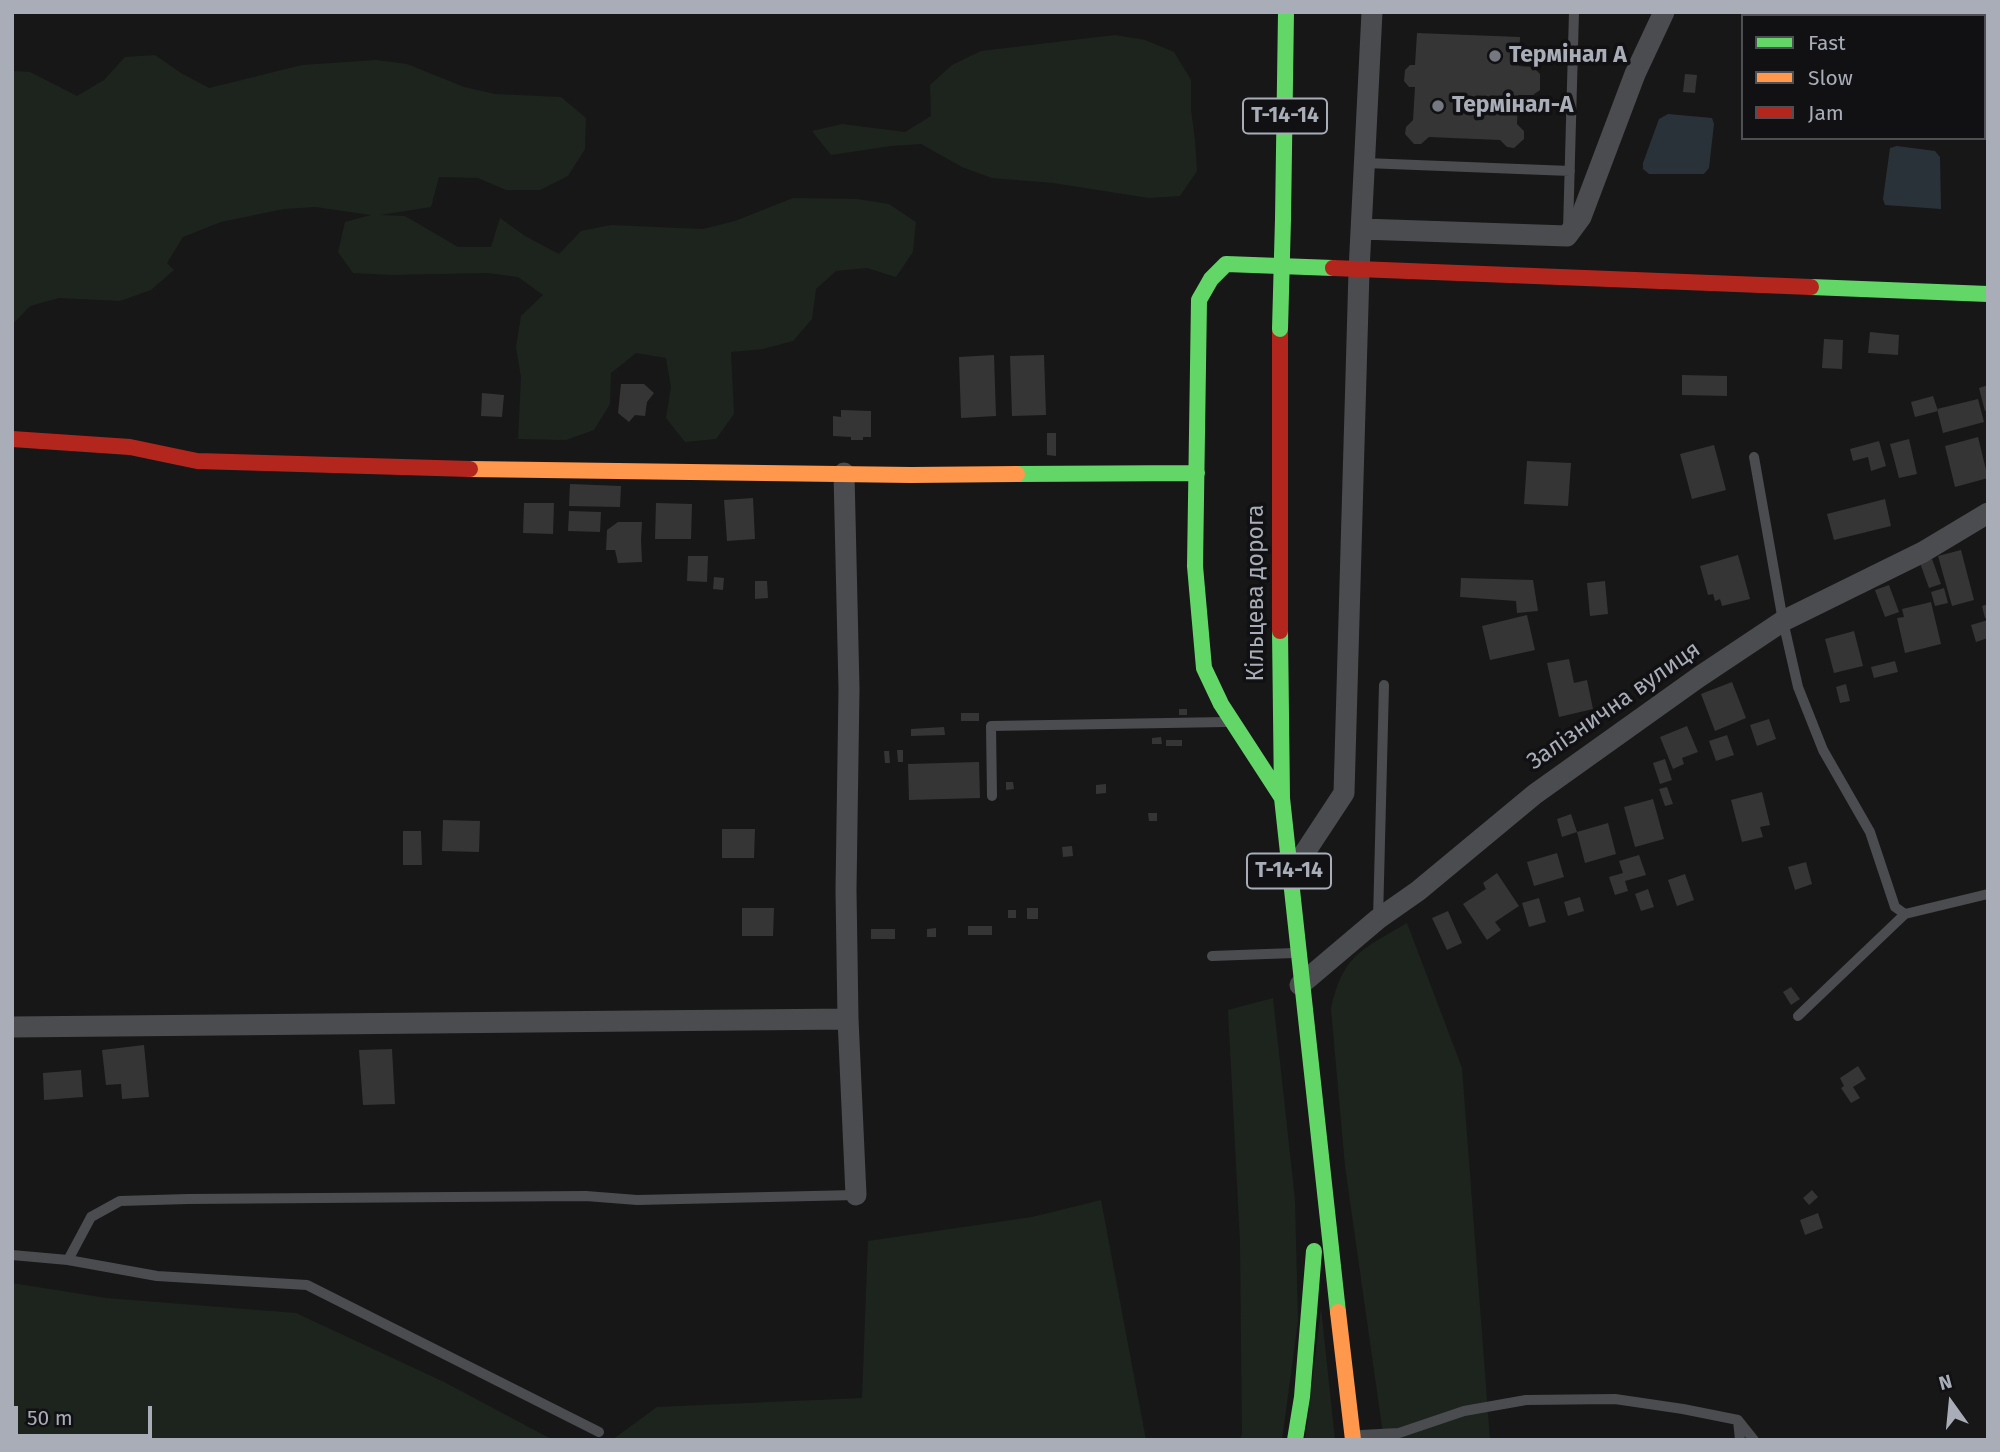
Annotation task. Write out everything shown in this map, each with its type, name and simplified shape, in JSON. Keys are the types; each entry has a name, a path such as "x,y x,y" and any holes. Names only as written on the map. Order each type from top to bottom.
{"main road":[{"name":"Кільцева дорога","path":"1286,12 1280,330 1282,798 1321,1172"},
{"path":"1282,798 1221,704 1204,668 1195,566 1199,300 1210,279 1226,264 1988,294"},
{"path":"12,439 130,447 197,461 431,468 844,473 1197,473"},
{"name":"Т-14-14","path":"1321,1172 1347,1381 1359,1438"},
{"name":"Т-14-14","path":"1296,1440 1321,1172"}],"street":[{"path":"1289,877 1344,793 1359,271 1372,12"},
{"path":"1362,229 1567,236 1581,218 1635,74 1664,12"},
{"path":"844,473 849,689 846,890 848,1019 856,1195"},
{"name":"Залізнична вулиця","path":"1300,985 1535,794 1699,677 1783,621 1923,552 1988,513"},
{"path":"12,1027 848,1019"}],"lane":[{"path":"1567,236 1574,12"},
{"path":"1365,163 1570,171"},
{"path":"1754,457 1783,621 1798,687 1823,750 1870,832 1895,907 1905,915"},
{"path":"1378,919 1384,685"},
{"path":"992,796 991,726 1233,722"},
{"path":"1798,1016 1905,915 1988,894"},
{"path":"1212,956 1297,953"},
{"path":"68,1260 91,1217 120,1201 201,1198 586,1196 637,1200 856,1195"},
{"path":"12,1255 68,1260 156,1276 307,1285 599,1433"},
{"path":"1359,1438 1399,1433 1464,1411 1526,1400 1615,1399 1738,1420 1754,1440"},
{"path":"1738,1420 1740,1440"}],"shaded area":[{"path":"1115,35 1145,40 1174,52 1191,80 1197,171 1180,196 1149,198 1053,183 992,178 962,167 921,144 831,155 812,131 842,124 905,132 931,116 930,85 952,65 981,51"},
{"path":"155,55 209,88 302,65 376,60 407,64 464,87 495,94 561,97 586,118 585,149 568,176 540,190 506,190 478,178 439,177 431,207 380,215 405,216 458,247 491,247 500,218 525,236 559,254 581,231 611,225 703,229 735,221 793,198 857,199 889,204 916,222 913,252 896,277 867,268 836,271 816,289 812,319 793,341 763,349 731,352 734,414 716,439 685,442 666,418 671,387 666,358 636,353 611,373 610,404 594,430 566,440 518,439 521,377 516,347 521,316 543,295 518,277 488,273 353,273 338,252 345,222 371,215 315,207 284,209 221,222 183,237 167,263 174,270 151,290 120,301 59,298 30,306 12,325 12,71 30,72 77,96 104,80 125,57"},
{"path":"1668,114 1712,118 1714,124 1709,168 1704,174 1649,174 1643,169 1659,119"},
{"path":"1897,146 1935,151 1940,157 1941,209 1885,205 1883,199 1890,148"},
{"path":"1407,923 1462,1068 1490,1440 1384,1440 1345,1166 1331,1009 1348,965 1366,948"},
{"path":"1273,998 1295,1200 1298,1321 1282,1440 1240,1440 1240,1242 1228,1010"},
{"path":"1101,1200 1146,1440 612,1440 657,1407 862,1398 868,1241 1032,1217"},
{"path":"12,1283 106,1298 296,1313 444,1382 553,1440 12,1440"},
{"path":"1321,1308 1335,1440 1305,1440"}],"building":[{"path":"1898,12 1941,12 1941,14"},
{"path":"1988,12 1988,22 1986,14 1971,14"},
{"name":"Термінал А","path":"1417,33 1520,37 1519,66 1533,67 1540,74 1540,90 1533,95 1518,95 1517,124 1524,131 1524,139 1514,148 1507,147 1500,140 1429,137 1421,144 1414,144 1405,134 1406,127 1413,120 1415,87 1409,87 1404,81 1405,70 1410,65 1415,65"},
{"path":"1685,74 1697,75 1695,93 1683,92"},
{"path":"1870,332 1899,335 1898,355 1868,353"},
{"path":"1824,339 1843,340 1842,369 1822,368"},
{"path":"994,355 996,416 961,418 959,357"},
{"path":"1044,355 1046,415 1012,416 1010,356"},
{"path":"1682,375 1727,376 1727,396 1682,395"},
{"path":"621,384 644,384 654,393 647,402 645,416 635,415 629,422 618,413"},
{"path":"1988,385 1988,410 1985,411 1979,388"},
{"path":"482,393 504,395 502,417 481,416"},
{"path":"1933,396 1938,411 1915,417 1911,402"},
{"path":"1978,399 1984,422 1943,433 1937,409"},
{"path":"841,410 871,411 871,437 851,440 851,437 833,436 833,416 841,417"},
{"path":"1047,433 1056,433 1056,456 1047,455"},
{"path":"1978,437 1988,478 1955,487 1945,446"},
{"path":"1909,439 1917,474 1899,478 1890,444"},
{"path":"1879,441 1886,466 1871,471 1868,457 1853,461 1850,449"},
{"path":"1714,445 1726,490 1692,499 1680,454"},
{"path":"1527,461 1571,463 1568,506 1524,504"},
{"path":"570,484 621,486 620,507 569,506"},
{"path":"753,498 755,539 727,541 724,500"},
{"path":"1885,499 1891,526 1834,540 1827,514"},
{"path":"524,503 554,503 553,534 523,533"},
{"path":"656,503 692,504 691,539 655,539"},
{"path":"569,511 601,512 600,532 568,531"},
{"path":"618,522 642,522 642,562 618,563 615,550 606,550 607,530"},
{"path":"1961,550 1974,600 1952,606 1938,556"},
{"path":"1738,555 1750,599 1722,606 1720,599 1715,601 1713,594 1708,595 1700,566"},
{"path":"688,556 708,556 707,582 687,581"},
{"path":"1932,559 1941,584 1929,588 1920,563"},
{"path":"714,577 724,578 723,590 713,589"},
{"path":"1461,578 1533,580 1538,611 1517,613 1516,601 1460,597"},
{"path":"755,581 767,581 768,598 755,599"},
{"path":"1605,581 1608,614 1590,616 1587,583"},
{"path":"1889,585 1899,612 1885,617 1875,590"},
{"path":"1944,588 1948,603 1935,606 1931,592"},
{"path":"1931,602 1941,644 1905,653 1897,618 1904,617 1902,609"},
{"path":"1988,604 1988,617 1985,618 1982,606"},
{"path":"1527,615 1535,650 1490,660 1482,626"},
{"path":"1988,620 1988,638 1976,642 1971,625"},
{"path":"1854,631 1863,666 1834,673 1825,639"},
{"path":"1569,659 1574,683 1587,680 1593,709 1559,717 1547,663"},
{"path":"1895,661 1898,672 1874,678 1871,667"},
{"path":"1732,682 1746,718 1715,731 1701,694"},
{"path":"1846,684 1850,701 1840,703 1836,687"},
{"path":"1179,709 1187,709 1187,715 1179,715"},
{"path":"961,713 979,713 979,721 961,721"},
{"path":"1769,719 1776,739 1757,746 1750,725"},
{"path":"1687,726 1698,752 1682,758 1684,764 1673,769 1660,737"},
{"path":"944,727 945,735 911,736 911,729"},
{"path":"1727,735 1734,755 1716,761 1709,741"},
{"path":"1161,737 1162,744 1152,744 1152,738"},
{"path":"1166,740 1182,740 1182,746 1166,746"},
{"path":"897,750 903,750 903,762 898,762"},
{"path":"884,751 889,751 890,763 885,763"},
{"path":"1665,759 1672,780 1660,784 1653,763"},
{"path":"979,762 980,798 909,800 908,764"},
{"path":"1006,782 1013,782 1014,789 1006,790"},
{"path":"1106,784 1106,793 1096,794 1096,785"},
{"path":"1667,787 1673,804 1665,806 1659,789"},
{"path":"1762,792 1770,825 1760,827 1763,837 1742,842 1731,800"},
{"path":"1653,799 1664,839 1635,847 1624,807"},
{"path":"1148,813 1157,813 1157,821 1149,821"},
{"path":"1571,814 1577,832 1562,837 1557,819"},
{"path":"443,820 480,821 479,852 442,851"},
{"path":"1608,823 1616,854 1585,863 1577,832"},
{"path":"722,829 755,829 754,858 722,858"},
{"path":"403,831 421,831 422,865 403,865"},
{"path":"1072,846 1073,856 1063,857 1062,847"},
{"path":"1557,853 1564,877 1534,886 1527,862"},
{"path":"1639,855 1646,875 1625,881 1628,891 1615,895 1609,877 1623,873 1619,861"},
{"path":"1806,862 1812,884 1795,890 1788,867"},
{"path":"1497,873 1519,906 1495,922 1501,930 1487,940 1463,904 1486,889 1483,883"},
{"path":"1685,874 1694,900 1677,906 1668,880"},
{"path":"1648,889 1654,907 1641,911 1635,894"},
{"path":"1580,897 1584,911 1568,916 1564,902"},
{"path":"1539,898 1546,922 1529,927 1522,903"},
{"path":"742,908 774,908 773,936 742,936"},
{"path":"1027,908 1038,908 1038,919 1027,919"},
{"path":"1008,910 1016,910 1016,918 1008,918"},
{"path":"1448,911 1462,943 1447,950 1432,918"},
{"path":"968,926 992,926 992,935 968,935"},
{"path":"936,928 936,937 927,937 927,929"},
{"path":"871,929 895,929 895,939 871,939"},
{"path":"1791,987 1800,999 1791,1005 1783,992"},
{"path":"144,1045 149,1097 122,1099 121,1084 106,1085 102,1050"},
{"path":"392,1049 395,1104 363,1105 359,1050"},
{"path":"1858,1066 1866,1079 1853,1087 1860,1098 1851,1103 1841,1088 1844,1086 1840,1078"},
{"path":"81,1070 83,1097 44,1100 43,1073"},
{"path":"1812,1190 1818,1197 1809,1205 1803,1198"},
{"path":"1818,1213 1823,1228 1805,1235 1800,1220"}],"traffic: fast":[{"path":"1283,219 1286,12"},
{"path":"1280,329 1283,219"},
{"path":"1282,798 1221,704 1204,668 1195,566 1199,300 1211,279 1226,264 1333,268"},
{"path":"1811,287 1988,294"},
{"path":"1017,474 1197,473"},
{"path":"1280,631 1282,798 1338,1312"},
{"path":"1295,1440 1302,1397 1314,1251"}],"traffic: slow":[{"path":"470,469 1017,474"},
{"path":"1338,1312 1353,1440"}],"traffic: jam":[{"path":"1333,268 1811,287"},
{"path":"1280,329 1280,631"},
{"path":"12,439 130,447 197,461 470,469"}],"place":[{"name":"Термінал А","path":"1495,56"},
{"name":"Термінал-А","path":"1438,106"}]}
